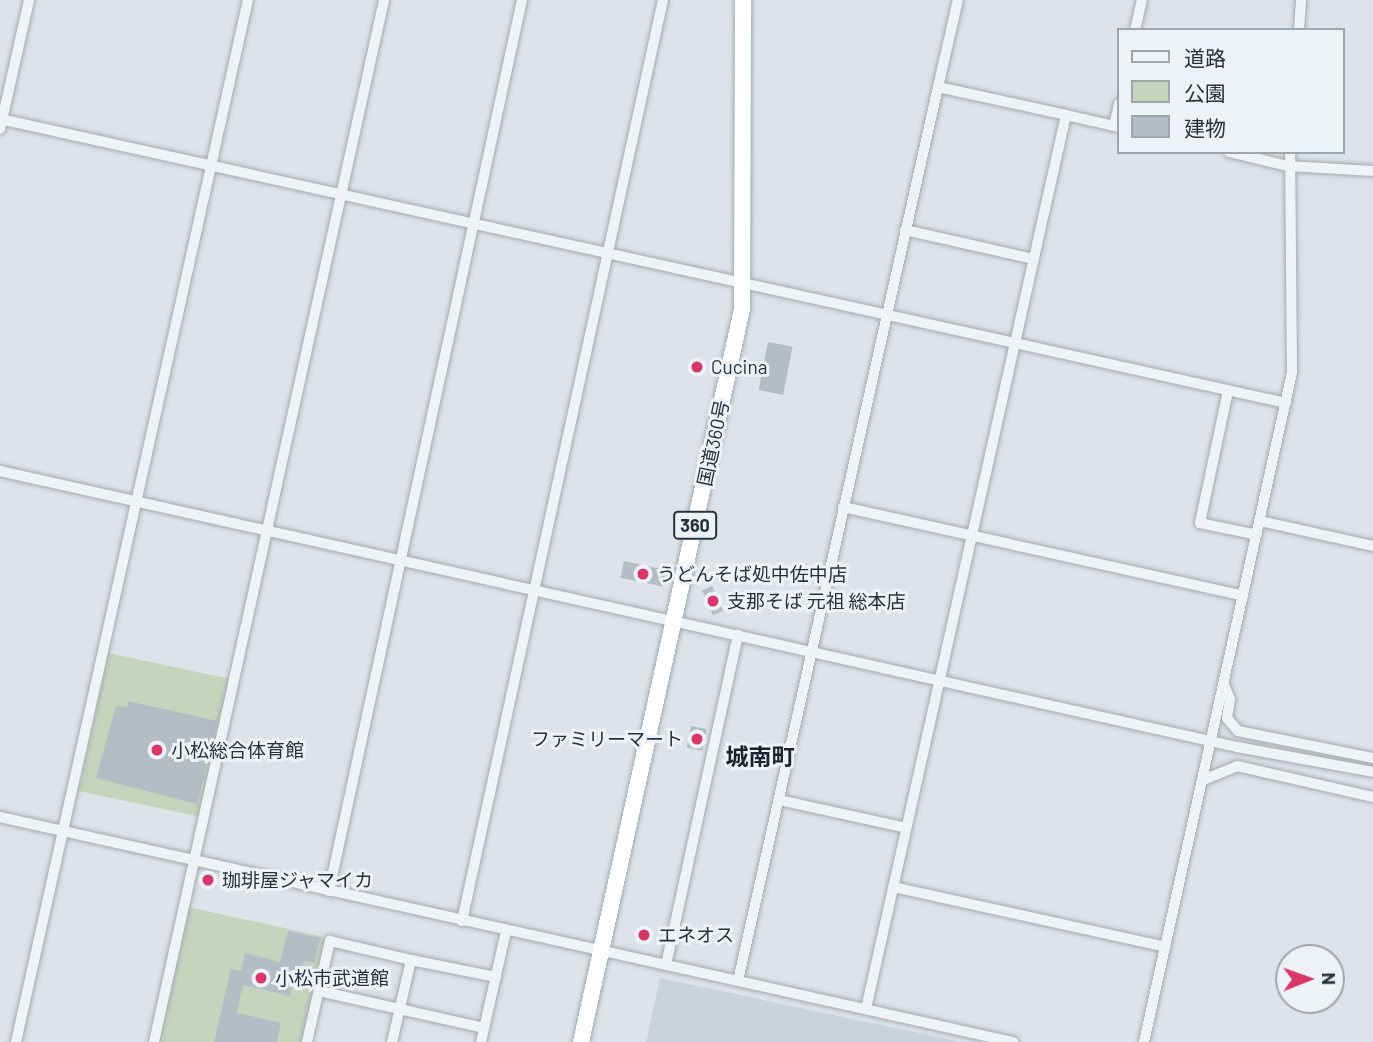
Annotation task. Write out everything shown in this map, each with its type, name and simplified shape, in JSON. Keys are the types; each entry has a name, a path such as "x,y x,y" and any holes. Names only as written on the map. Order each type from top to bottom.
{"highway":[{"name":"国道360号","path":"581,1042 674,621 744,283 743,0"}],"street":[{"path":"29,0 1,122 212,163 1286,403"},
{"path":"16,1042 248,0"},
{"path":"154,1042 268,531 339,193 384,0"},
{"path":"329,891 522,0"},
{"path":"462,921 663,0"},
{"path":"738,981 958,0"},
{"path":"1135,28 1142,0"},
{"path":"1299,28 1301,0"},
{"path":"938,87 1117,127"},
{"path":"866,1009 1066,115"},
{"path":"1237,154 1289,166 1373,171"},
{"path":"1144,1042 1292,373 1290,154"},
{"path":"905,230 1034,259"},
{"path":"1228,391 1200,523 1257,535"},
{"path":"0,471 1211,740 1373,772"},
{"path":"844,506 1243,596"},
{"path":"1260,521 1373,546"},
{"path":"666,965 738,635"},
{"path":"1224,685 1230,699 1227,718 1238,731 1373,758"},
{"path":"1203,780 1237,766 1373,797"},
{"path":"779,800 906,828"},
{"path":"0,817 1013,1042"},
{"path":"893,887 1165,947"},
{"path":"481,1042 506,931"},
{"path":"309,1042 330,941 496,977"},
{"path":"392,1042 411,960"},
{"path":"319,991 484,1028"}],"shaded area":[{"path":"660,978 961,1042 646,1042"}],"green space":[{"path":"108,653 230,679 201,817 79,791"},
{"path":"188,907 325,937 302,1042 159,1042"}],"building":[{"path":"768,342 793,347 783,395 759,390"},
{"name":"うどんそば処中佐中店","path":"624,561 666,570 663,587 620,578"},
{"name":"支那そば 元祖 総本店","path":"712,586 723,611 713,615 702,590"},
{"name":"小松総合体育館","path":"128,701 217,721 197,804 96,778 116,706 128,707"},
{"name":"ファミリーマート","path":"691,726 707,729 703,751 687,748"},
{"name":"小松市武道館","path":"288,931 320,938 314,963 304,961 302,970 296,968 290,996 243,985 237,1013 281,1023 277,1042 214,1042 231,969 241,971 245,953 280,962"}],"place":[{"name":"Cucina","path":"697,367"},
{"name":"うどんそば処中佐中店","path":"643,574"},
{"name":"支那そば 元祖 総本店","path":"713,601"},
{"name":"ファミリーマート","path":"697,739"},
{"name":"小松総合体育館","path":"157,750"},
{"name":"珈琲屋ジャマイカ","path":"208,880"},
{"name":"エネオス","path":"644,935"},
{"name":"小松市武道館","path":"261,978"}],"district":[{"name":"城南町","path":"760,756"}]}
